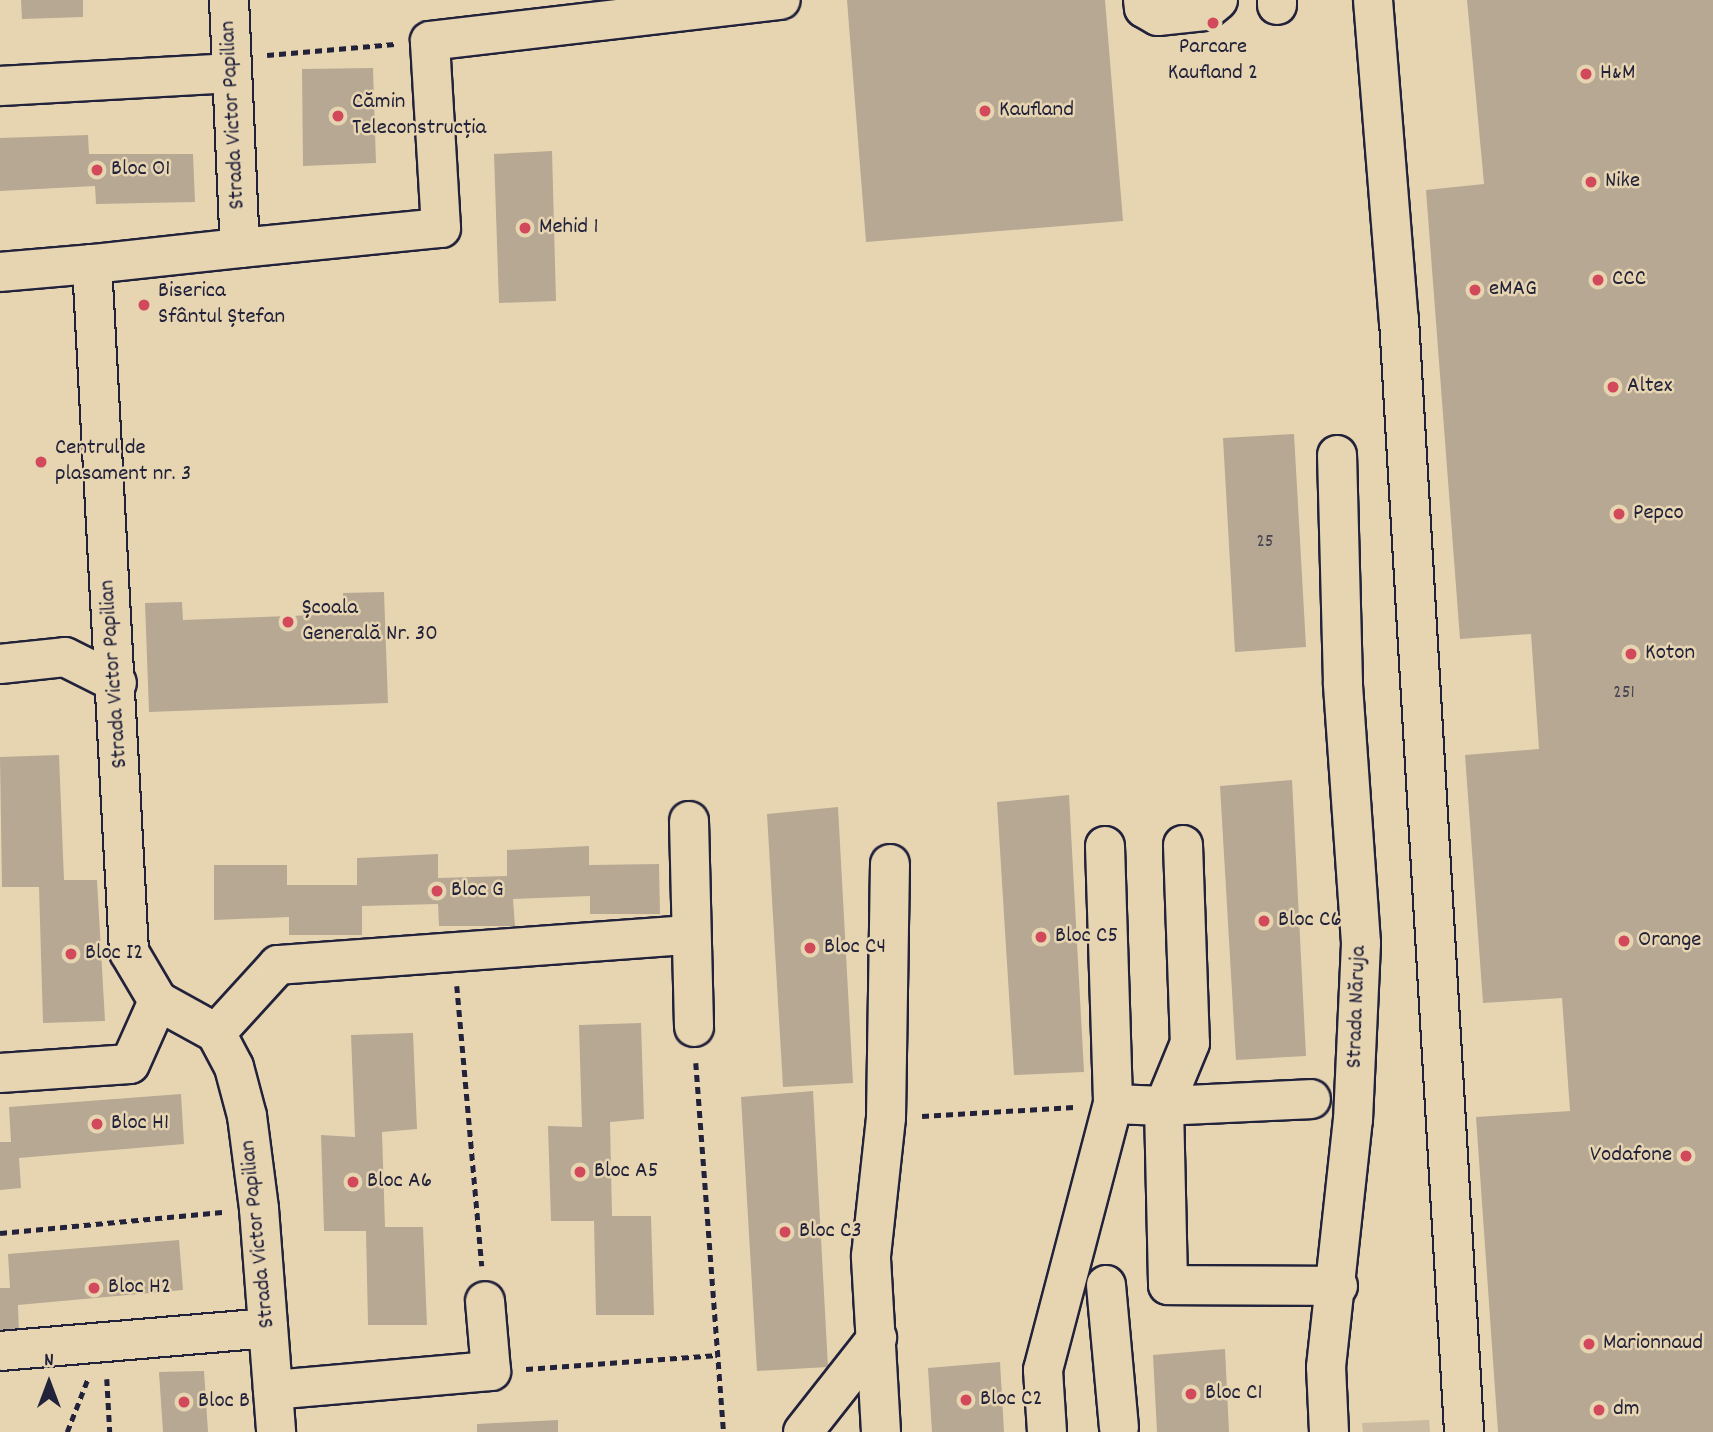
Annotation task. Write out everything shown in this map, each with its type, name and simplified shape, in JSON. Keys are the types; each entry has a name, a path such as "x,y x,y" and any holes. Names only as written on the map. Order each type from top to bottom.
{"street":[{"name":"Strada Victor Papilian","path":"229,0 240,248"},
{"path":"0,272 441,228 430,41 781,0"},
{"path":"1143,0 1144,8 1158,16 1205,11 1218,0"},
{"path":"1373,0 1399,320 1464,1432"},
{"path":"0,86 232,65"},
{"name":"Strada Victor Papilian","path":"92,264 117,682 129,952 158,1001"},
{"name":"Strada Năruja","path":"1329,1432 1326,1367 1338,1286 1353,1120 1362,943 1343,682 1337,455"},
{"path":"0,664 65,657 117,682"},
{"path":"689,821 694,1027"},
{"path":"1168,1285 1164,1105 1190,1043 1183,845"},
{"path":"1047,1432 1043,1370 1062,1287 1113,1104 1105,846"},
{"path":"881,1432 871,1256 886,1118 890,864"},
{"path":"0,1073 130,1064 158,1001 216,1032 278,965 454,950 690,935"},
{"name":"Strada Victor Papilian","path":"216,1032 234,1067 247,1116 259,1209 276,1432"},
{"path":"1113,1104 1164,1105 1311,1099"},
{"path":"1106,1285 1119,1427"},
{"path":"1062,1287 1338,1286"},
{"path":"273,1390 491,1371 485,1301"},
{"path":"0,1351 268,1328"},
{"path":"803,1432 877,1338"}],"path":[{"path":"232,65 430,41"},
{"path":"454,950 485,1301"},
{"path":"694,1027 724,1432"},
{"path":"886,1118 1113,1104"},
{"path":"0,1233 259,1209"},
{"path":"66,1432 105,1343"},
{"path":"105,1343 110,1432"},
{"path":"491,1371 717,1355"}],"shaded area":[{"path":"1429,1420 1430,1432 1363,1432 1362,1423"}],"building":[{"path":"21,0 83,0 83,17 22,19"},
{"name":"Kaufland","path":"847,0 1105,0 1123,221 866,242"},
{"path":"1467,0 1713,0 1713,1432 1498,1432 1476,1117 1570,1111 1562,998 1483,1003 1465,755 1539,749 1531,634 1460,639 1426,190 1484,184"},
{"name":"Cămin Teleconstrucția","path":"373,68 376,163 303,166 302,69"},
{"name":"Bloc O1","path":"88,135 89,154 193,154 195,202 96,204 95,186 0,191 0,138"},
{"name":"Mehid 1","path":"552,151 556,301 499,303 494,154"},
{"path":"1294,434 1306,647 1235,652 1223,438"},
{"path":"384,592 388,703 149,712 145,603 182,602 183,620 344,614 343,593"},
{"name":"Bloc I2","path":"59,755 64,880 97,880 105,1021 43,1023 39,887 2,887 0,757"},
{"name":"Bloc C6","path":"1292,780 1306,1056 1236,1060 1220,786"},
{"name":"Bloc C5","path":"1069,795 1084,1072 1014,1075 997,802"},
{"name":"Bloc C4","path":"838,807 853,1083 783,1087 767,814"},
{"name":"Bloc G","path":"589,846 589,865 659,864 660,914 590,914 590,896 513,899 515,926 439,926 438,904 362,906 362,935 289,935 289,917 214,920 214,865 287,865 287,885 357,885 357,858 438,854 438,878 507,876 507,850"},
{"name":"Bloc A5","path":"641,1023 644,1119 610,1122 612,1216 651,1216 654,1315 596,1315 594,1221 551,1221 548,1126 582,1127 579,1025"},
{"name":"Bloc A6","path":"413,1033 417,1129 382,1132 385,1227 423,1227 427,1325 368,1325 366,1231 324,1231 321,1135 355,1137 351,1035"},
{"name":"Bloc C3","path":"813,1091 828,1367 757,1371 741,1097"},
{"name":"Bloc H1","path":"181,1094 184,1144 19,1158 21,1188 0,1190 0,1142 11,1142 9,1107"},
{"name":"Bloc H2","path":"179,1240 183,1290 18,1305 19,1334 0,1335 0,1288 10,1288 8,1254"},
{"name":"Bloc C1","path":"1225,1349 1229,1432 1157,1432 1153,1355"},
{"name":"Bloc C2","path":"1000,1362 1004,1432 932,1432 928,1368"},
{"name":"Bloc B","path":"204,1371 208,1432 163,1432 159,1372"},
{"path":"558,1420 558,1432 477,1432 477,1424"}],"place":[{"name":"Parcare Kaufland 2","path":"1213,23"},
{"name":"H&M","path":"1586,74"},
{"name":"Kaufland","path":"985,111"},
{"name":"Cămin Teleconstrucția","path":"338,116"},
{"name":"Bloc O1","path":"97,170"},
{"name":"Nike","path":"1591,182"},
{"name":"Mehid 1","path":"525,228"},
{"name":"CCC","path":"1598,280"},
{"name":"eMAG","path":"1475,290"},
{"name":"Biserica Sfântul Ștefan","path":"144,305"},
{"name":"Altex","path":"1613,387"},
{"name":"Centrul de plasament nr. 3","path":"41,462"},
{"name":"Pepco","path":"1619,514"},
{"name":"Școala Generală Nr. 30","path":"288,622"},
{"name":"Koton","path":"1631,654"},
{"name":"Bloc G","path":"437,891"},
{"name":"Bloc C6","path":"1264,921"},
{"name":"Bloc C5","path":"1041,937"},
{"name":"Orange","path":"1624,941"},
{"name":"Bloc C4","path":"810,948"},
{"name":"Bloc I2","path":"71,954"},
{"name":"Bloc H1","path":"97,1124"},
{"name":"Vodafone","path":"1686,1156"},
{"name":"Bloc A5","path":"580,1172"},
{"name":"Bloc A6","path":"353,1182"},
{"name":"Bloc C3","path":"785,1232"},
{"name":"Bloc H2","path":"94,1288"},
{"name":"Marionnaud","path":"1589,1344"},
{"name":"Bloc C1","path":"1191,1394"},
{"name":"Bloc C2","path":"966,1400"},
{"name":"Bloc B","path":"184,1402"},
{"name":"dm","path":"1599,1410"}]}
